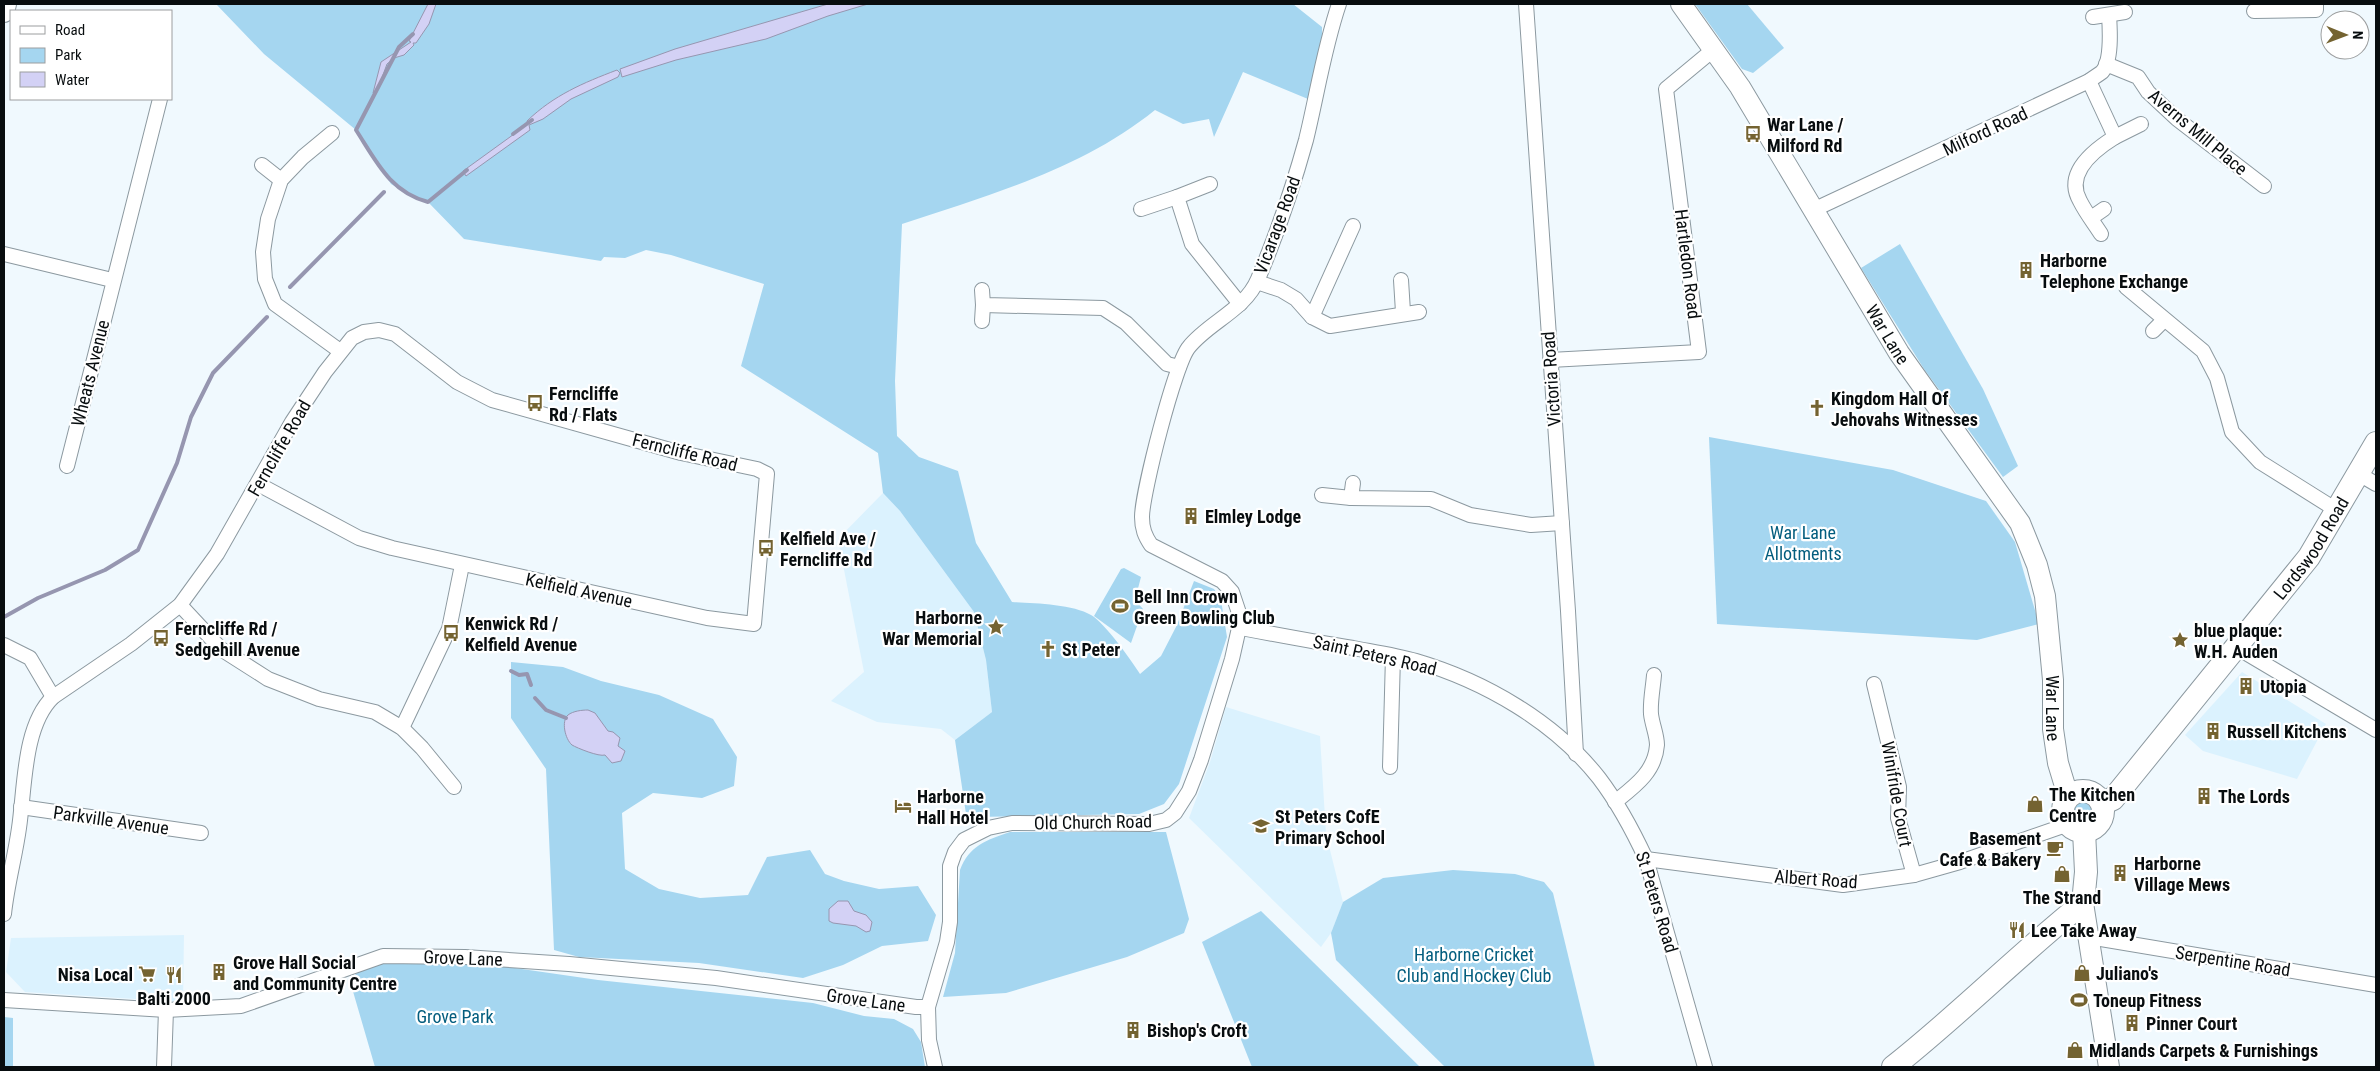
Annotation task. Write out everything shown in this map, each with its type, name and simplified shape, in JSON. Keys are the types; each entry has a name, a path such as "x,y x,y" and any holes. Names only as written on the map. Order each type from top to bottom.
{"main road":[{"name":"Lordswood Road","path":"2102,804 2113,799 2309,556 2338,511 2368,479 2376,443"},
{"path":"1893,1067 1944,1027 2042,935 2084,903 2086,872 2076,828 2064,808 2073,794 2089,792 2102,804 2103,816 2100,822 2090,830 2076,828"}],"street":[{"path":"4,12 6,4"},
{"name":"Vicarage Road","path":"1166,555 1151,545 1144,534 1143,499 1179,367 1187,349 1203,331 1240,304 1257,282 1292,187 1339,4"},
{"name":"Victoria Road","path":"1526,4 1576,754"},
{"name":"War Lane","path":"1681,4 1740,87 1899,353 2020,523 2036,564 2045,596 2053,680 2052,729 2060,771 2065,786 2073,794"},
{"path":"2254,10 2316,10 2316,4"},
{"path":"2093,17 2125,12"},
{"path":"2106,64 2110,35 2109,16"},
{"name":"Hartledon Road","path":"1550,360 1699,352 1666,89 1713,50"},
{"name":"Milford Road","path":"1813,210 2089,81 2102,72 2106,64"},
{"name":"Averns Mill Place","path":"2106,64 2138,77 2148,92 2177,119 2264,186"},
{"path":"2089,81 2115,137"},
{"name":"Wheats Avenue","path":"67,466 112,280 160,100"},
{"path":"2101,234 2078,200 2076,180 2083,162 2099,147 2141,124"},
{"path":"332,133 303,157 281,180 268,219 263,252 265,279 275,304 340,351"},
{"path":"262,165 281,180"},
{"path":"1141,209 1210,184"},
{"path":"1177,197 1192,244 1240,304"},
{"path":"2091,218 2104,209"},
{"path":"1312,317 1352,226"},
{"path":"4,254 112,280"},
{"path":"1401,280 1403,312"},
{"path":"1257,282 1281,290 1296,299 1312,317 1330,326 1403,312 1419,312"},
{"path":"2126,287 2203,351 2217,378 2232,432 2260,462 2338,511"},
{"path":"982,290 982,321"},
{"path":"983,305 1103,308 1126,323 1167,364 1179,367"},
{"path":"2153,331 2164,320"},
{"name":"Ferncliffe Road","path":"4,914 30,747 44,706 53,697 131,644 180,605 217,554 292,422 340,351 352,338 364,332 379,330 395,334 457,382 492,400 681,453 757,469"},
{"name":"Kelfield Avenue","path":"258,484 360,538 392,548 707,618 754,624 767,474 757,469"},
{"path":"1351,498 1353,483"},
{"path":"1322,495 1351,498 1431,499 1470,515 1531,526 1562,523"},
{"name":"Old Church Road","path":"935,1067 929,1040 928,1007 947,942 950,922 950,866 955,852 964,840 988,828 1012,823 1148,824 1166,820 1182,803 1201,760 1241,628 1238,606 1232,592 1222,581 1166,555"},
{"path":"402,728 449,629 462,565"},
{"path":"180,605 221,649 268,679 319,699 375,712 402,728 422,748 454,787"},
{"name":"Saint Peters Road","path":"1241,628 1393,656 1437,668 1475,683 1540,722 1576,754"},
{"path":"4,645 30,658 53,697"},
{"path":"2236,647 2376,730"},
{"path":"1390,767 1393,656"},
{"path":"1615,802 1639,784 1654,760 1657,744 1651,711 1654,675"},
{"name":"Winifride Court","path":"1874,684 1899,787 1898,818 1914,875"},
{"name":"St Peters Road","path":"1576,754 1597,775 1632,828 1646,859 1706,1067"},
{"name":"Parkville Avenue","path":"21,807 201,833"},
{"name":"Albert Road","path":"1646,859 1843,885 1914,875 2076,828"},
{"path":"2084,903 2109,1067"},
{"name":"Serpentine Road","path":"2089,937 2376,985"},
{"name":"Grove Lane","path":"4,1000 166,1010 241,1006 383,956 465,957 569,964 716,978 928,1007"},
{"path":"164,1067 166,1010"}],"shaded area":[{"path":"883,493 900,511 974,612 986,660 992,712 955,740 941,729 877,722 831,701 864,672 838,539"},
{"path":"2242,672 2326,724 2297,779 2203,751 2185,735"},
{"name":"St Peters CofE Primary School","path":"1226,707 1320,736 1326,834 1343,902 1331,933 1321,947 1189,818 1210,762"},
{"path":"184,935 183,1002 25,992 6,972 11,938"}],"green space":[{"path":"216,4 1293,4 1322,27 1322,40 1308,99 1243,72 1214,137 1209,119 1183,124 1155,110 1127,131 1097,149 1066,164 1001,191 902,224 895,381 897,436 919,457 958,471 976,543 1012,602 1064,606 1091,615 1110,633 1140,674 1161,656 1177,625 1194,581 1214,589 1221,600 1227,637 1179,784 1164,804 1139,814 975,817 966,814 955,740 992,712 986,660 974,612 900,511 883,493 878,453 741,366 764,284 671,255 646,250 625,258 604,257 601,261 464,239 428,202 419,200 391,184 356,130 264,54"},
{"path":"1695,4 1747,4 1784,48 1753,73 1742,69"},
{"path":"1900,244 1983,389 2018,466 2003,477 1924,369 1861,268"},
{"name":"War Lane Allotments","path":"1709,437 1893,470 1986,501 2015,542 2039,624 1977,640 1717,624"},
{"name":"Bell Inn Crown Green Bowling Club","path":"1124,568 1141,577 1135,600 1143,609 1131,643 1094,616 1121,569"},
{"path":"511,662 563,667 601,681 659,695 713,719 737,757 734,786 702,798 653,793 622,813 625,869 659,889 700,898 748,895 767,857 810,850 825,874 844,881 879,889 918,886 936,915 928,941 882,946 843,965 803,978 699,963 579,957 554,950 546,769 511,718"},
{"path":"2084,800 2092,803 2095,811 2092,819 2084,822 2076,819 2073,811 2076,803"},
{"path":"1010,832 1166,832 1189,919 1184,933 1127,957 1006,993 943,997 955,953 960,870 968,855 979,845"},
{"name":"Harborne Cricket Club and Hockey Club","path":"1453,870 1515,874 1544,882 1553,893 1595,1067 1445,1067 1336,960 1331,933 1343,902 1383,878"},
{"path":"1261,911 1420,1067 1252,1067 1202,942"},
{"name":"Grove Park","path":"381,963 495,965 598,980 813,1003 864,1016 894,1019 913,1029 921,1042 925,1067 375,1067 352,988 352,977 363,969"},
{"path":"4,1017 13,1018 13,1067 4,1067"}],"water":[{"path":"428,4 436,4 429,24 416,43 413,43 414,45 404,55 394,58 387,64 376,94 373,93 381,62 411,42 409,41"},
{"path":"828,4 868,4 828,16 766,39 676,60 622,77 620,69 675,49"},
{"path":"617,70 620,73 618,77 571,99 543,119 529,125 530,130 466,176 463,171 528,124 527,121 548,104 581,85"},
{"path":"588,710 595,713 608,731 613,732 620,738 618,746 625,751 621,761 612,763 605,755 588,752 572,745 567,739 565,721 568,715"},
{"path":"838,901 848,901 854,911 866,915 872,922 870,931 866,932 856,926 829,921 829,909"}],"waterway":[{"path":"413,34 399,47 356,130 385,174 404,191 428,202 467,170"},
{"path":"513,134 532,120"},
{"path":"290,287 384,192"},
{"path":"4,617 38,598 105,570 138,550 177,463 191,417 213,373 267,317"},
{"path":"511,671 519,675 527,674 531,685"},
{"path":"535,698 546,710 566,718"}],"place":[{"name":"War Lane / Milford Rd","path":"1753,134"},
{"name":"Harborne Telephone Exchange","path":"2026,270"},
{"name":"Ferncliffe Rd / Flats","path":"535,403"},
{"name":"Kingdom Hall Of Jehovahs Witnesses","path":"1817,408"},
{"name":"Elmley Lodge","path":"1191,516"},
{"name":"Kelfield Ave / Ferncliffe Rd","path":"766,548"},
{"name":"Bell Inn Crown Green Bowling Club","path":"1120,606"},
{"name":"Harborne War Memorial","path":"996,627"},
{"name":"Kenwick Rd / Kelfield Avenue","path":"451,633"},
{"name":"Ferncliffe Rd / Sedgehill Avenue","path":"161,638"},
{"name":"blue plaque: W.H. Auden","path":"2180,640"},
{"name":"St Peter","path":"1048,649"},
{"name":"Utopia","path":"2246,686"},
{"name":"Russell Kitchens","path":"2213,731"},
{"name":"The Lords","path":"2204,796"},
{"name":"The Kitchen Centre","path":"2035,804"},
{"name":"Harborne Hall Hotel","path":"903,806"},
{"name":"St Peters CofE Primary School","path":"1261,826"},
{"name":"Basement Cafe & Bakery","path":"2055,848"},
{"name":"Harborne Village Mews","path":"2120,873"},
{"name":"The Strand","path":"2062,874"},
{"name":"Lee Take Away","path":"2017,930"},
{"name":"Grove Hall Social and Community Centre","path":"219,972"},
{"name":"Juliano's","path":"2082,973"},
{"name":"Nisa Local","path":"147,974"},
{"name":"Balti 2000","path":"174,975"},
{"name":"Toneup Fitness","path":"2079,1000"},
{"name":"Pinner Court","path":"2132,1023"},
{"name":"Bishop's Croft","path":"1133,1030"},
{"name":"Midlands Carpets & Furnishings","path":"2075,1050"}]}
